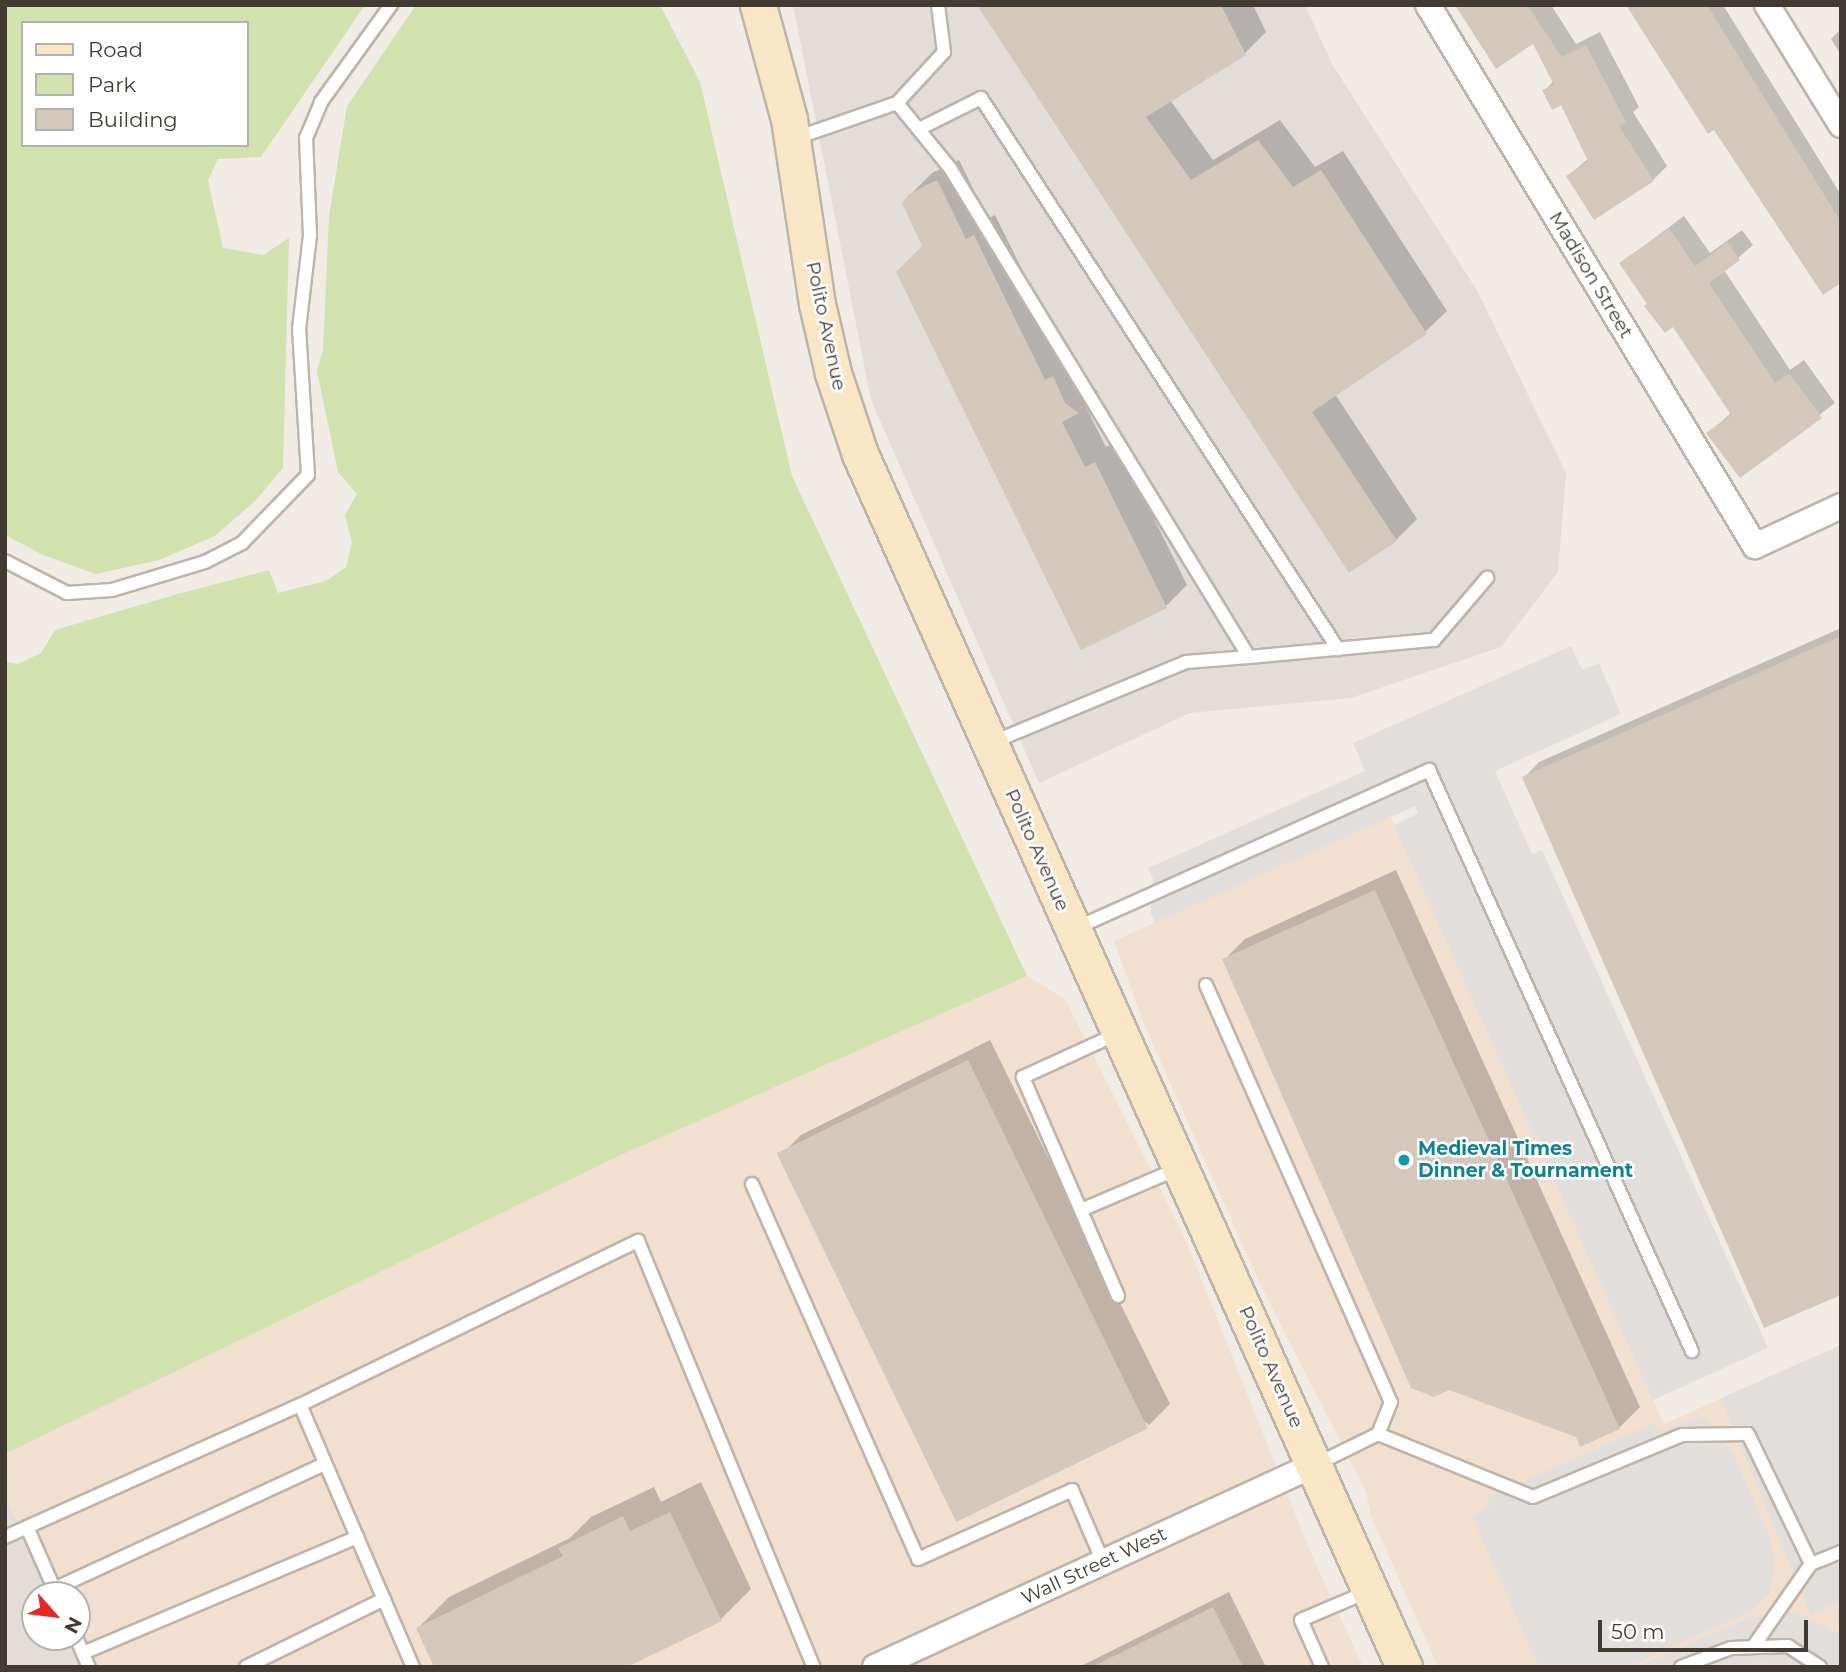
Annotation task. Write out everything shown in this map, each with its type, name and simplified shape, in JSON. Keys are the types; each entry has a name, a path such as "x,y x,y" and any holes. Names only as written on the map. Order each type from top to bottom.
{"street":[{"name":"Polito Avenue","path":"758,5 792,139 817,304 833,373 860,454 1404,1667"},
{"name":"Madison Street","path":"1428,5 1755,545 1841,506"},
{"path":"1767,5 1841,125"},
{"name":"Wall Street West","path":"875,1667 1314,1465"}],"lane":[{"path":"5,561 67,593 112,590 205,562 242,542 308,475 299,329 310,236 306,138 321,102 391,5"},
{"path":"792,139 897,103 944,52 938,5"},
{"path":"919,129 981,98 1338,649"},
{"path":"897,103 950,168 1249,657"},
{"path":"989,743 1186,662 1434,640 1487,578"},
{"path":"1073,929 1429,770 1692,1351"},
{"path":"1206,985 1391,1402 1378,1434 1314,1465"},
{"path":"1118,1296 1023,1077 1119,1033"},
{"path":"1081,1210 1182,1167"},
{"path":"752,1184 918,1559 1072,1490 1103,1562"},
{"path":"5,1537 300,1405 638,1241 814,1667"},
{"path":"300,1405 413,1667"},
{"path":"1378,1434 1532,1497 1682,1435 1748,1434 1811,1564"},
{"path":"79,1581 326,1464"},
{"path":"27,1527 51,1581"},
{"path":"89,1667 83,1653 357,1537"},
{"path":"1754,1647 1811,1564 1841,1552"},
{"path":"1322,1667 1301,1620 1369,1591"},
{"path":"246,1667 384,1599"},
{"path":"1681,1667 1731,1648 1788,1646 1820,1667"}],"shaded area":[{"path":"793,5 1305,5 1332,64 1478,292 1566,473 1558,572 1501,647 1351,698 1190,713 1039,783 871,400"},
{"path":"1571,646 1582,670 1599,663 1621,714 1495,771 1532,854 1542,850 1768,1348 1653,1400 1394,825 1418,814 1415,806 1155,923 1151,914 1153,879 1148,868 1365,771 1353,743"},
{"path":"1391,817 1664,1424 1841,1345 1841,1667 1438,1667 1371,1516 1366,1492 1259,1282 1144,1024 1114,941"},
{"path":"1027,976 1065,999 1185,1238 1309,1549 1363,1667 85,1667 81,1651 91,1651 91,1581 44,1581 5,1496 5,1454 621,1155"},
{"path":"1841,1345 1841,1601 1811,1615 1721,1398"},
{"path":"1705,1416 1733,1454 1770,1538 1775,1565 1769,1594 1753,1610 1627,1667 1539,1667 1472,1516 1490,1507 1486,1499 1654,1423 1658,1432"},
{"path":"5,1496 44,1581 21,1581 21,1651 78,1651 85,1667 5,1667"},
{"path":"1794,1611 1841,1634 1841,1667 1781,1667 1754,1660 1754,1667 1638,1667 1750,1617"}],"green space":[{"path":"5,5 365,5 261,157 218,159 208,180 223,248 263,255 289,238 283,468 256,500 215,536 159,560 96,574 43,555 5,535"},
{"path":"416,5 660,5 700,82 792,476 1027,976 621,1155 5,1454 5,662 18,664 41,653 55,630 174,595 269,570 278,593 326,581 346,567 352,542 345,515 357,494 338,472 317,371 323,351 329,216 347,106"}],"building":[{"path":"977,5 1221,5 1246,55 1146,117 1191,180 1258,140 1293,187 1321,170 1427,334 1312,412 1397,541 1349,573"},
{"path":"1455,5 1527,5 1562,57 1586,45 1626,122 1619,126 1654,181 1594,220 1566,176 1588,161 1561,105 1552,110 1542,90 1554,85 1533,44 1496,69"},
{"path":"1626,5 1707,5 1841,222 1841,283 1823,295 1714,130 1708,134"},
{"path":"937,180 966,239 974,235 1045,380 1053,376 1065,403 1079,413 1062,422 1085,467 1095,462 1167,608 1081,650 896,272 922,246 902,203 909,194"},
{"path":"1669,228 1695,266 1728,242 1740,260 1709,283 1775,383 1789,373 1822,418 1740,478 1706,433 1731,415 1673,327 1665,333 1644,306 1647,304 1619,263"},
{"path":"1841,636 1841,1295 1764,1328 1522,777"},
{"name":"Medieval Times Dinner & Tournament","path":"1375,890 1620,1429 1580,1447 1576,1437 1449,1390 1434,1397 1411,1388 1222,959"},
{"path":"968,1060 1148,1429 956,1522 777,1153"},
{"path":"670,1512 722,1621 627,1667 434,1667 416,1628 563,1556 558,1548 623,1516 630,1531"},
{"path":"1213,1607 1243,1667 1092,1667"}],"place":[{"name":"Medieval Times Dinner & Tournament","path":"1404,1160"}]}
